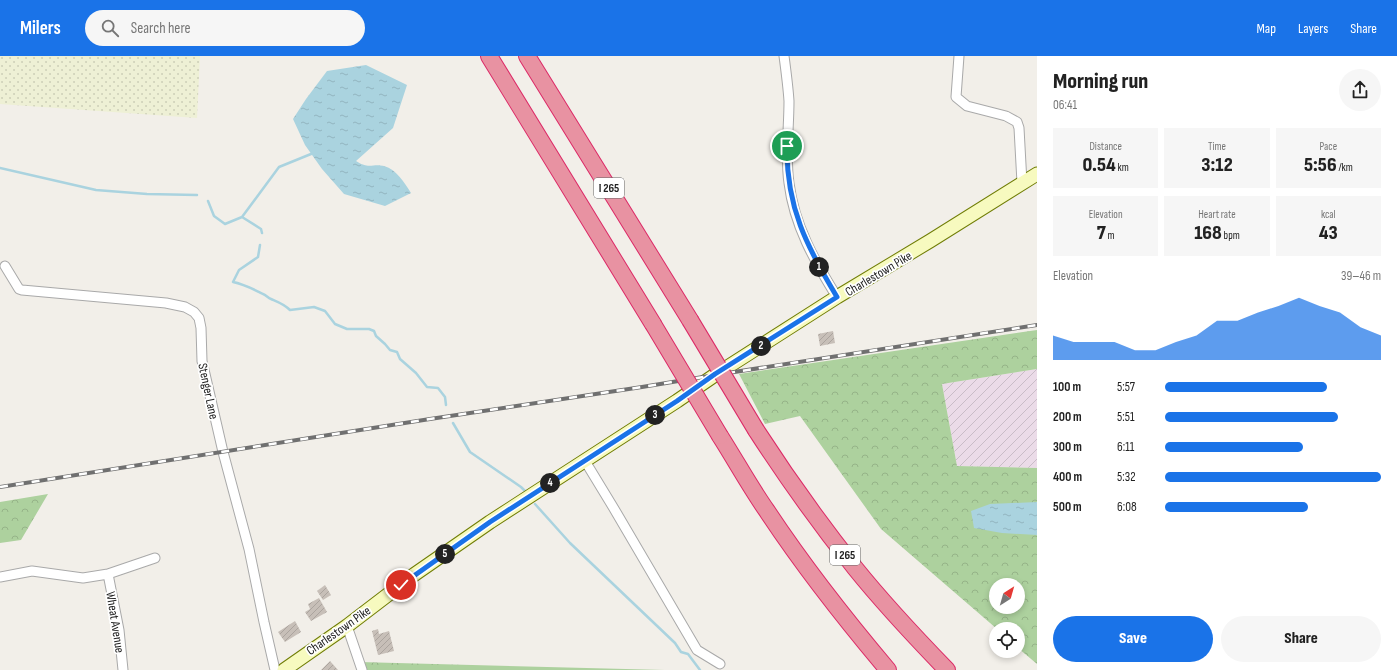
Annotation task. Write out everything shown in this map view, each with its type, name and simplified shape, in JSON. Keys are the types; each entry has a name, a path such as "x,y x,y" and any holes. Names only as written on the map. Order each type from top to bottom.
{"highway":[{"name":"I 265","path":"489,56 766,511 842,615 888,670"},
{"name":"I 265","path":"527,56 756,430 806,504 885,604 947,670"}],"street":[{"path":"784,56 788,101 787,162 793,204 800,227 812,255 837,297"},
{"path":"960,56 956,97 967,106 1006,116 1016,122 1019,128 1022,183"},
{"name":"Charlestown Pike","path":"284,670 347,626 415,574 490,522 585,461 715,374 837,297 930,242 1037,174"},
{"name":"Stenger Lane","path":"5,266 19,289 22,290 166,303 185,307 194,312 199,318 201,328 202,362 223,452 249,549 264,622 276,670"},
{"path":"585,461 698,650 720,664"},
{"path":"0,577 32,571 82,578 108,574 155,558"},
{"name":"Wheat Avenue","path":"108,574 119,630 123,670"},
{"path":"347,626 362,670"}],"shaded area":[{"path":"1037,369 1037,468 957,466 942,384"}],"green space":[{"path":"0,56 200,56 197,118 0,104"},
{"path":"1037,330 1037,369 942,384 957,466 1037,468 1037,664 1025,654 1025,622 989,622 881,529 800,416 765,424 739,374"},
{"path":"48,494 21,540 0,543 0,502"},
{"path":"359,662 665,670 362,670"}],"water":[{"path":"366,65 407,85 393,128 356,161 368,166 380,165 393,170 411,193 385,206 344,194 322,169 305,145 293,119 327,71"},
{"path":"1037,502 1037,535 1002,533 974,528 971,511 990,504"}],"building":[{"path":"833,331 835,343 820,346 818,334"},
{"path":"325,585 331,595 323,600 317,591"},
{"path":"319,598 327,612 311,621 305,612 310,609 308,604"},
{"path":"295,621 301,632 285,642 278,632"},
{"path":"378,629 379,634 389,631 394,651 378,655 372,631"},
{"path":"330,661 338,670 321,670"}],"waterway":[{"path":"242,217 279,167 311,154"},
{"path":"0,168 96,190 147,194 197,195"},
{"path":"208,201 214,216 225,224 242,217 261,229 262,233"},
{"path":"260,245 258,257 239,270 233,282 256,290 290,310 314,307 325,311 335,324 347,329 369,329 374,331 376,336 390,350 397,352 400,359 416,373 427,387 438,388 445,397 446,405"},
{"path":"453,423 470,452 521,487 527,493"},
{"path":"535,504 570,543 675,643 681,652 688,654 700,670"}],"railway":[{"path":"0,487 1037,325"}],"route":[{"path":"401,585 490,522 677,401 715,374 837,297 812,255 800,227 789,184 787,146"}]}
